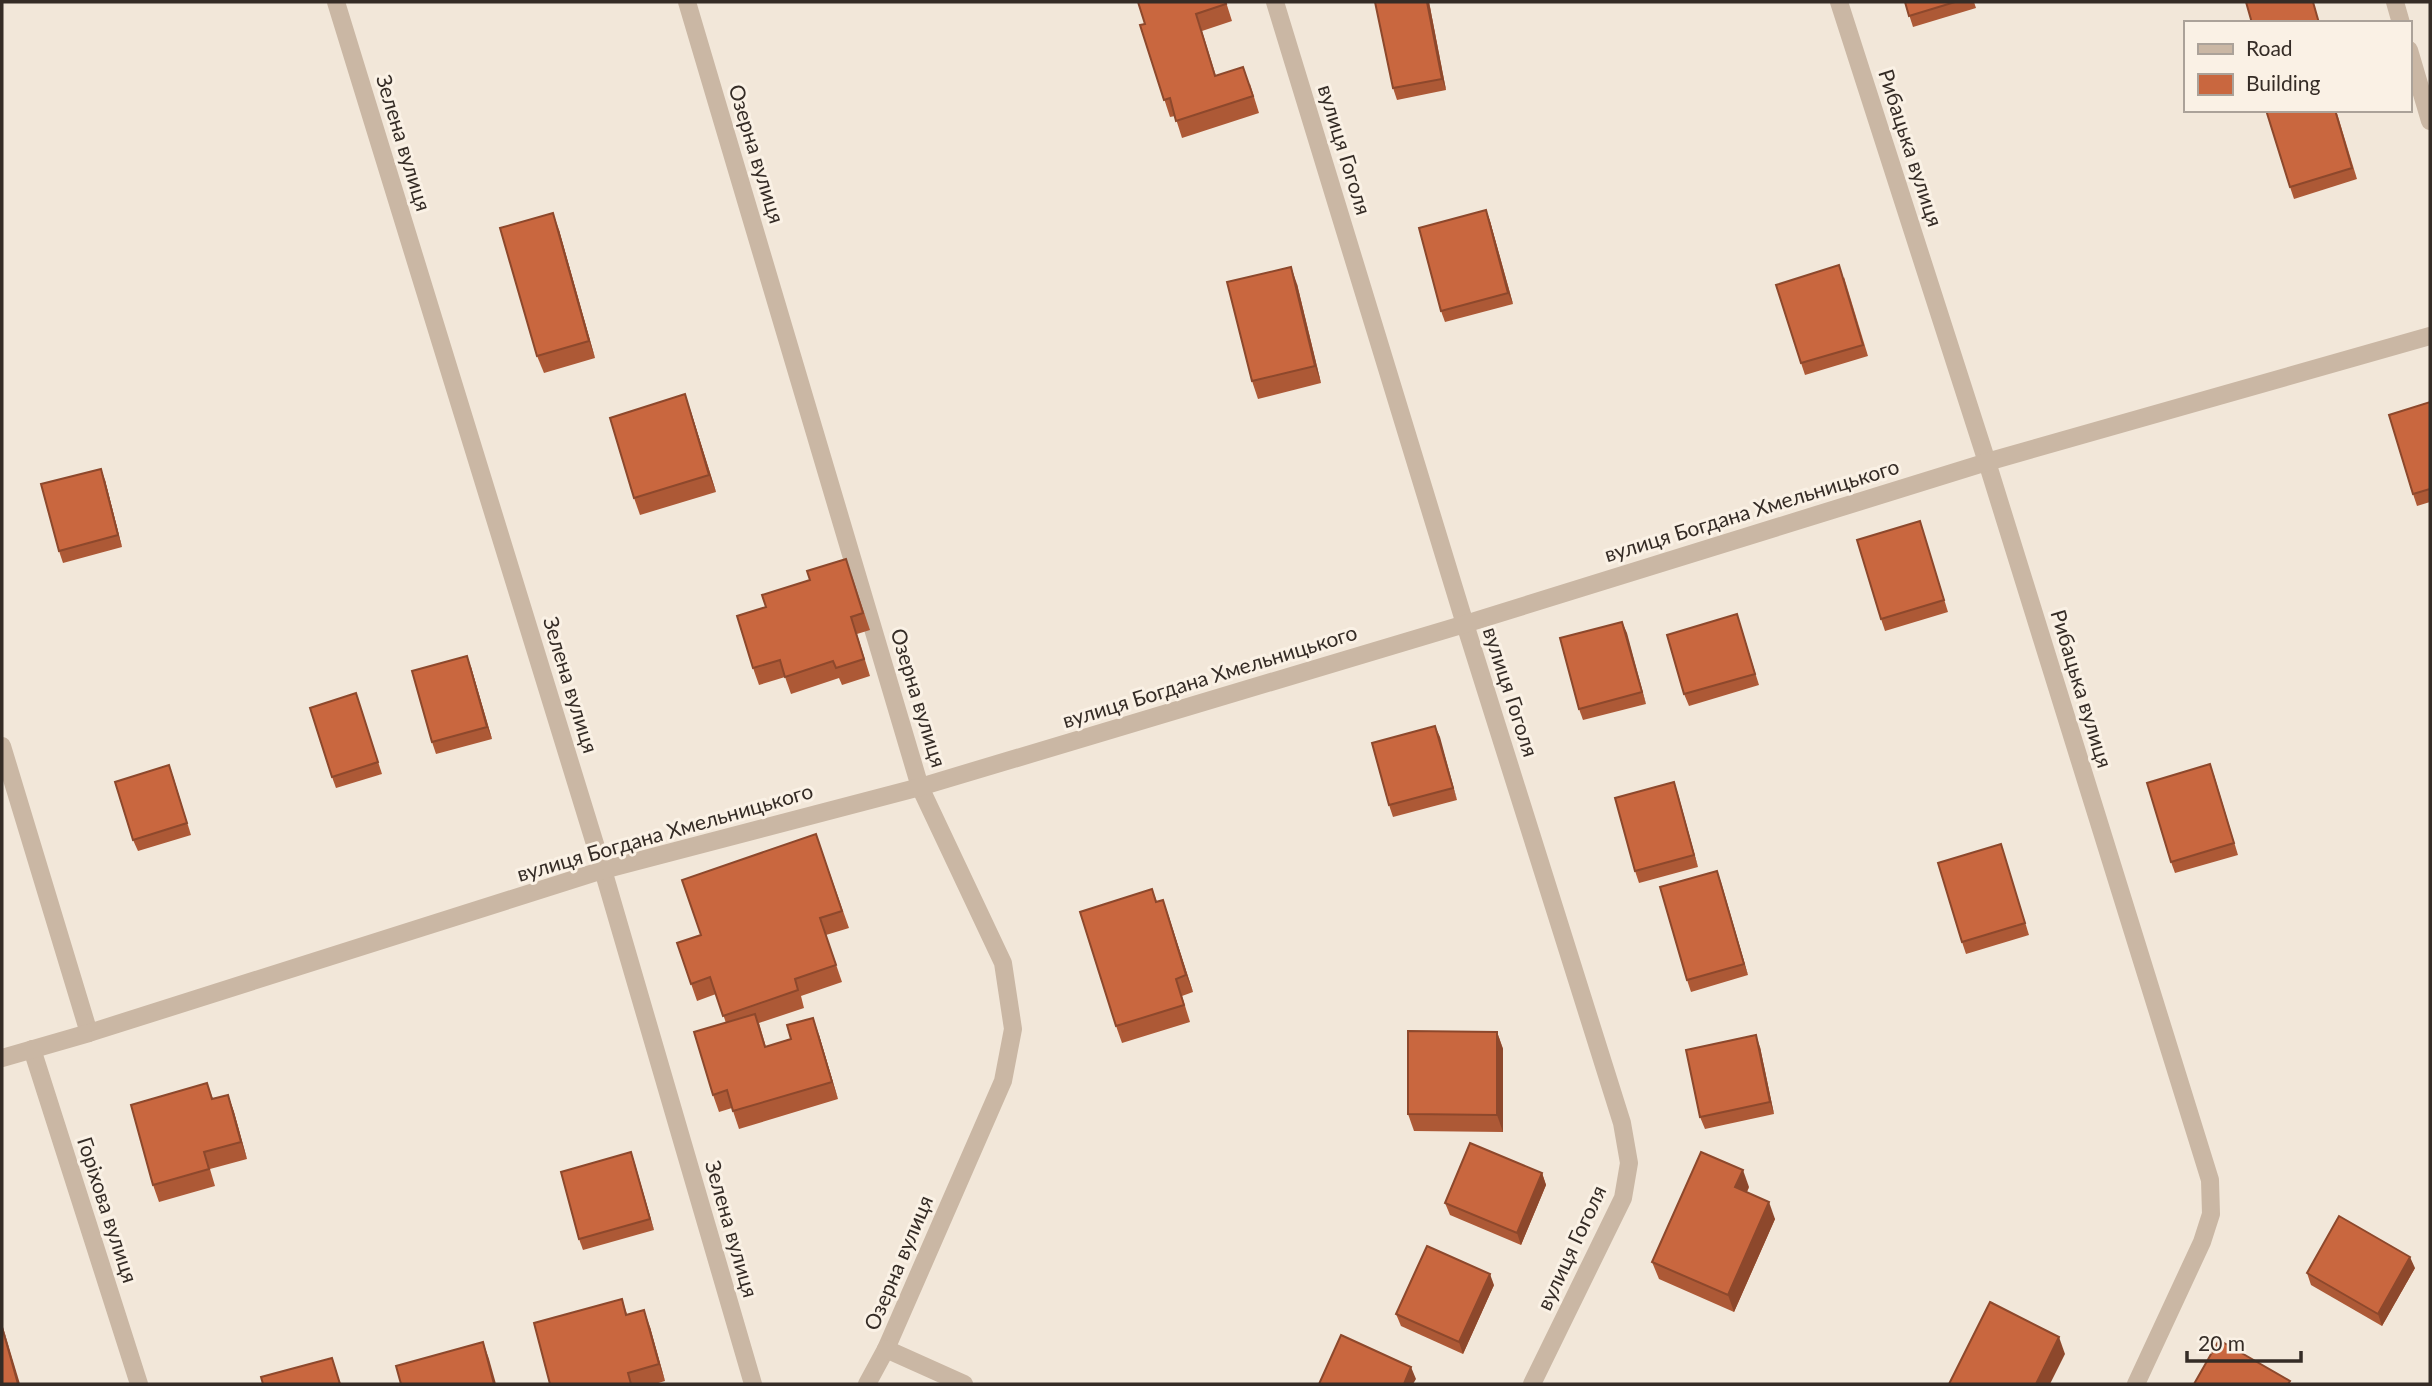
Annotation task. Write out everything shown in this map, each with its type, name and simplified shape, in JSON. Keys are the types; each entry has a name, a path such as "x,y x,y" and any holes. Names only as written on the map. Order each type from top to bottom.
{"street":[{"name":"Зелена вулиця","path":"336,2 603,870 753,1384"},
{"name":"Озерна вулиця","path":"687,2 920,787 1003,963 1013,1029 1003,1081 886,1349 867,1384"},
{"name":"вулиця Гоголя","path":"1275,2 1465,624 1622,1123 1629,1163 1623,1198 1532,1384"},
{"name":"Рибацька вулиця","path":"1839,2 1987,462 2210,1180 2211,1214 2202,1242 2136,1384"},
{"path":"2395,2 2400,21"},
{"path":"2411,57 2430,121"},
{"name":"вулиця Богдана Хмельницького","path":"2,1058 89,1033 603,870 920,787 1465,624 1987,462 2430,336"},
{"path":"2,746 89,1033"},
{"name":"Горіхова вулиця","path":"32,1049 139,1384"},
{"path":"886,1349 964,1384"}],"building":[{"path":"1138,2 1225,2 1226,4 1196,14 1215,76 1243,67 1253,96 1176,121 1170,98 1164,100 1140,25 1145,24"},
{"path":"1375,2 1427,2 1442,79 1393,88"},
{"path":"1905,2 1955,2 1909,16"},
{"path":"2246,2 2313,2 2318,21 2251,21"},
{"path":"2267,112 2336,112 2352,168 2290,187"},
{"path":"1486,210 1508,293 1441,311 1419,228"},
{"path":"553,213 589,341 537,356 500,228"},
{"path":"1839,265 1863,345 1801,363 1776,285"},
{"path":"1291,267 1315,366 1252,381 1227,282"},
{"path":"685,394 709,475 634,498 610,418"},
{"path":"2430,402 2430,489 2413,494 2389,415"},
{"path":"101,469 118,535 59,551 41,484"},
{"path":"1920,521 1944,600 1881,619 1857,540"},
{"path":"846,559 863,613 851,617 864,659 836,668 833,661 785,677 780,660 753,668 737,616 766,607 762,595 810,580 807,571"},
{"path":"1737,614 1755,674 1684,694 1667,635"},
{"path":"1622,622 1642,692 1579,709 1560,638"},
{"path":"467,656 487,727 432,742 412,671"},
{"path":"356,693 378,762 332,777 310,708"},
{"path":"1435,726 1453,788 1389,805 1372,743"},
{"path":"2210,764 2234,843 2171,862 2147,783"},
{"path":"169,765 187,823 133,840 115,782"},
{"path":"1674,782 1694,855 1635,871 1615,798"},
{"path":"816,834 842,911 820,918 836,965 795,979 798,990 723,1016 710,977 691,984 677,943 701,935 682,880"},
{"path":"2001,844 2025,923 1962,942 1938,863"},
{"path":"1717,871 1744,964 1687,980 1660,887"},
{"path":"1152,889 1156,902 1163,900 1186,975 1176,979 1184,1005 1116,1026 1080,912"},
{"path":"755,1014 765,1047 791,1039 787,1025 813,1018 832,1082 733,1111 727,1090 713,1095 694,1032"},
{"path":"1408,1031 1497,1032 1497,1115 1408,1114"},
{"path":"1756,1035 1770,1102 1700,1117 1686,1050"},
{"path":"207,1083 212,1099 228,1095 241,1142 204,1152 209,1169 153,1185 131,1105"},
{"path":"1470,1143 1542,1173 1517,1233 1445,1203"},
{"path":"631,1152 650,1219 579,1239 561,1172"},
{"path":"1701,1152 1743,1170 1735,1187 1769,1202 1728,1295 1652,1262"},
{"path":"2339,1216 2410,1257 2378,1314 2307,1273"},
{"path":"1427,1246 1490,1274 1459,1342 1396,1314"},
{"path":"622,1299 626,1315 644,1310 659,1364 628,1373 631,1384 550,1384 534,1323"},
{"path":"1990,1302 2059,1337 2036,1384 1949,1384"},
{"path":"2,1327 18,1384 2,1384"},
{"path":"1341,1335 1411,1367 1404,1384 1319,1384"},
{"path":"2219,1340 2290,1381 2288,1384 2194,1384"},
{"path":"483,1342 494,1384 401,1384 396,1366"},
{"path":"332,1358 340,1384 263,1384 261,1377"}]}
